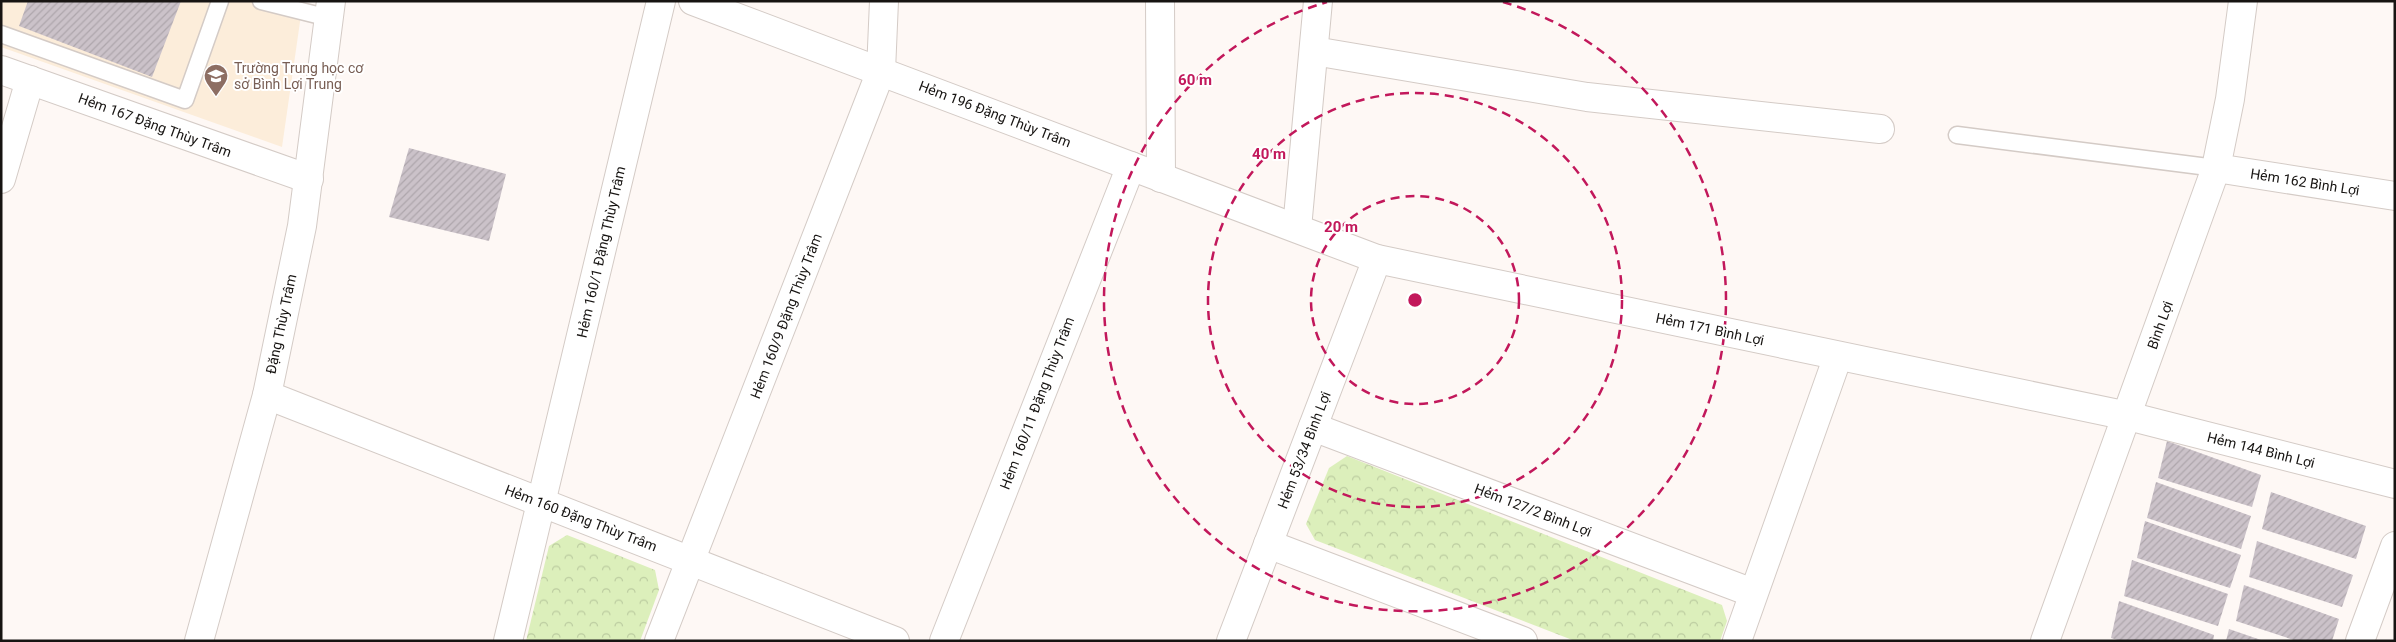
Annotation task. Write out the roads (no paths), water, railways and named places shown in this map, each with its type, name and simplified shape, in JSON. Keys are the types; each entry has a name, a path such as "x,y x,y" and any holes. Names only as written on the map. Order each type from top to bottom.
{"street":[{"name":"Hẻm 160/1 Đặng Thùy Trâm","path":"508,641 661,1"},
{"name":"Hẻm 196 Đặng Thùy Trâm","path":"694,1 736,9 881,71 1297,228"},
{"name":"Hẻm 160/9 Đặng Thùy Trâm","path":"659,641 881,71 884,1"},
{"path":"1160,1 1161,178"},
{"path":"1297,228 1318,1"},
{"name":"Bình Lợi","path":"2045,641 2128,416 2216,168 2230,99 2243,1"},
{"name":"Đặng Thùy Trâm","path":"200,641 267,395 302,226 330,10"},
{"path":"1314,51 1586,97 1880,129"},
{"name":"Hẻm 167 Đặng Thùy Trâm","path":"1,70 309,180"},
{"path":"1,179 30,80"},
{"name":"Hẻm 160/11 Đặng Thùy Trâm","path":"944,641 1131,166"},
{"name":"Hẻm 162 Bình Lợi","path":"2216,168 2395,196"},
{"name":"Hẻm 171 Bình Lợi","path":"1297,228 1377,259 2128,416"},
{"name":"Hẻm 53/34 Bình Lợi","path":"1231,641 1377,259"},
{"path":"1737,641 1838,356"},
{"name":"Hẻm 160 Đặng Thùy Trâm","path":"267,395 895,641"},
{"name":"Hẻm 144 Bình Lợi","path":"2128,416 2395,484"},
{"name":"Hẻm 127/2 Bình Lợi","path":"1313,427 1753,593"},
{"path":"1268,544 1522,641"},
{"path":"2360,641 2395,546"}],"lane":[{"path":"1,34 185,100 220,1"},
{"path":"260,1 330,10"},
{"path":"1956,135 2216,168"}],"place":[{"name":"Trường Trung học cơ sở Bình Lợi Trung","path":"216,97"}]}
